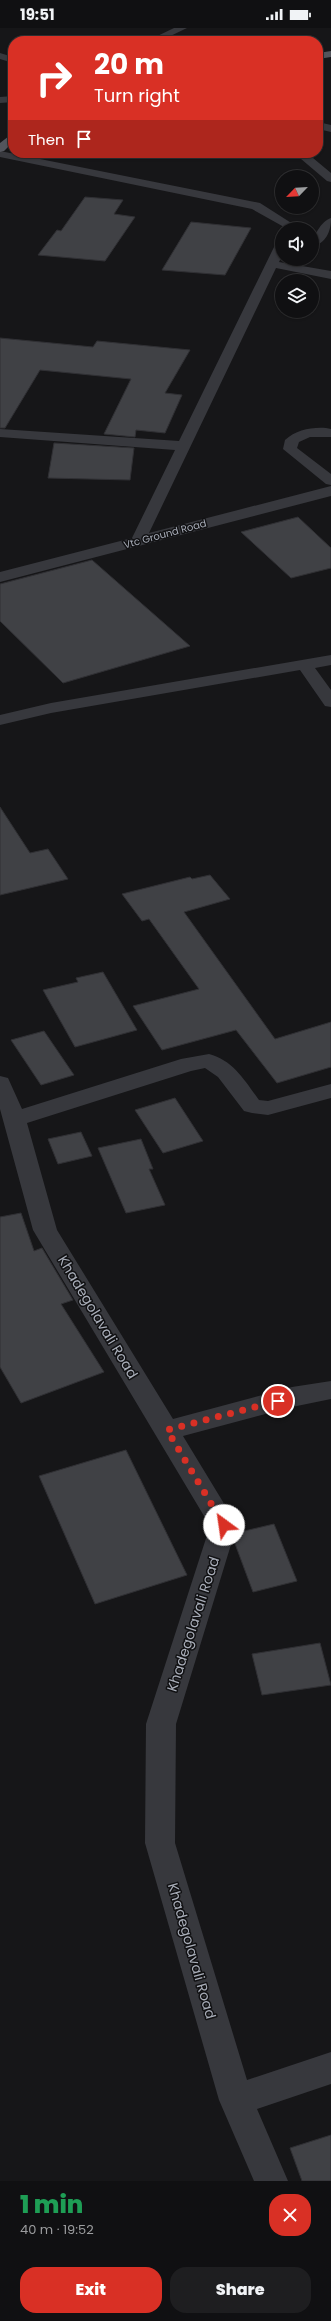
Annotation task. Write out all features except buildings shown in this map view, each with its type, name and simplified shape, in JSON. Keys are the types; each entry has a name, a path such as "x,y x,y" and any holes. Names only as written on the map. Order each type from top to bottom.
{"main road":[{"path":"0,149 8,141"}],"street":[{"path":"164,36 182,28"},
{"path":"20,158 256,206 283,222"},
{"path":"306,158 331,179"},
{"path":"319,238 331,222"},
{"path":"138,541 275,259"},
{"path":"272,264 331,274"},
{"path":"0,433 184,446"},
{"path":"331,433 310,433 296,437 290,443 290,449 331,481"},
{"name":"Vtc Ground Road","path":"0,577 331,491"},
{"path":"0,720 51,708 331,660"},
{"path":"304,664 331,702"},
{"path":"15,1119 189,1064 210,1061 226,1072 252,1106 268,1108 331,1091"},
{"name":"Khadegolavali Road","path":"0,1083 15,1119 45,1230 224,1525 161,1724 160,1843 236,2100 271,2181"},
{"path":"167,1430 292,1397 331,1390"},
{"path":"236,2100 331,2068"}],"route":[{"path":"224,1525 167,1430 278,1401"}]}
